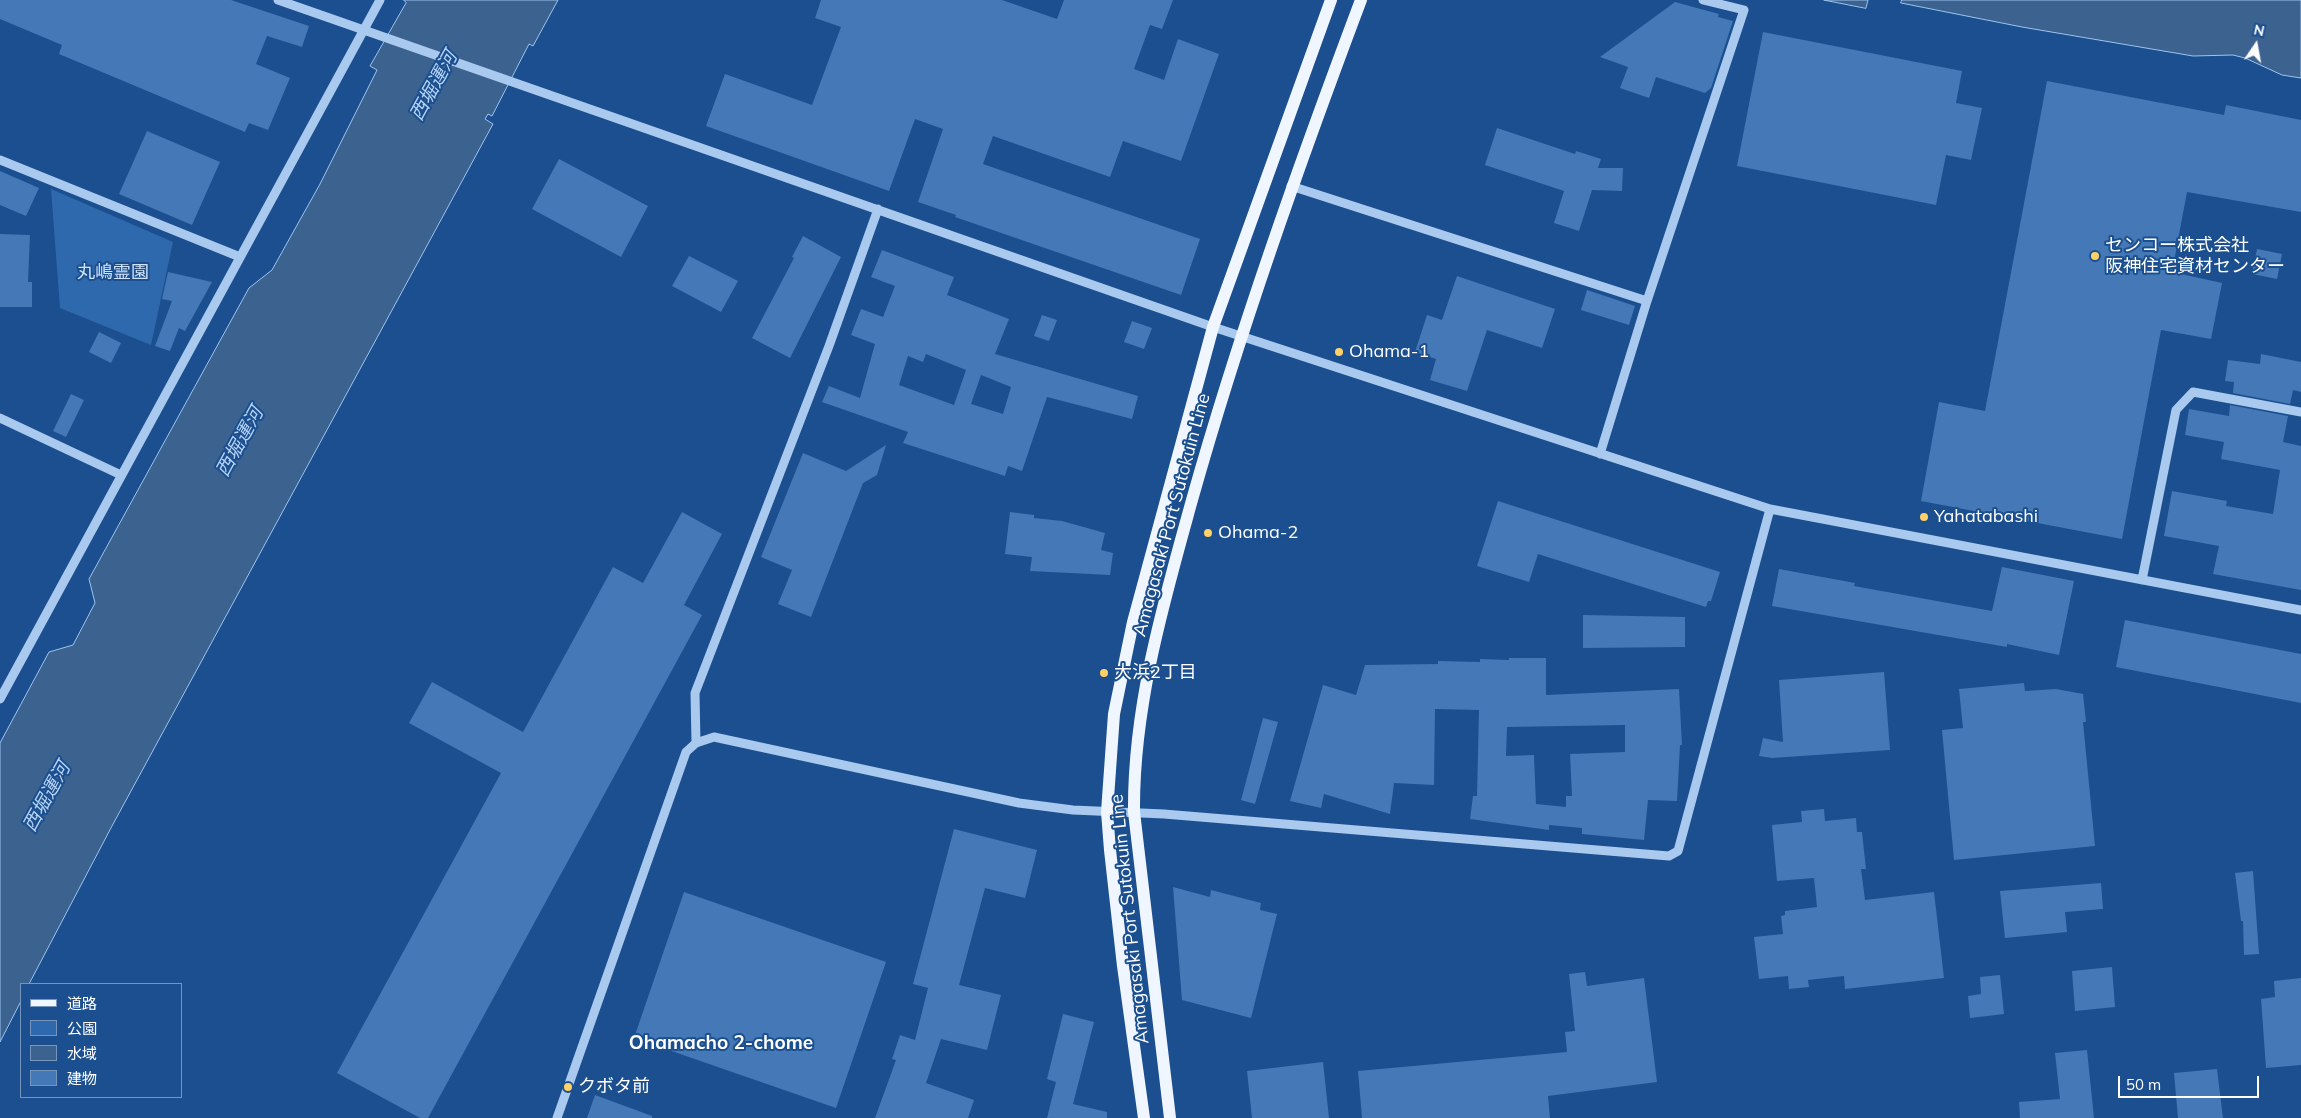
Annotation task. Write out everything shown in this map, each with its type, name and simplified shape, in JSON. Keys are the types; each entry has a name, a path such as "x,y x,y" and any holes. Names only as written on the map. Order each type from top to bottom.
{"main road":[{"name":"Amagasaki Port Sutokuin Line","path":"1144,1118 1121,956 1107,812 1110,745 1124,660 1213,327 1330,0"},
{"name":"Amagasaki Port Sutokuin Line","path":"1170,1118 1160,1053 1134,812 1134,785 1142,704 1159,622 1240,336 1291,186 1361,0"}],"street":[{"path":"278,0 520,83 1213,327 1770,509 2301,610"},
{"path":"0,699 120,475 380,0"},
{"path":"1600,454 1647,301 1744,10 1703,0"},
{"path":"0,160 240,257"},
{"path":"1291,186 1647,301"},
{"path":"696,743 695,693 828,346 878,209"},
{"path":"2142,580 2176,410 2192,392 2301,412"},
{"path":"0,418 120,475"},
{"path":"557,1118 686,752 696,743 714,737 1019,802 1072,810 1134,812 1669,856 1678,850 1770,509"}],"green space":[{"name":"丸嶋霊園","path":"51,189 173,242 151,345 60,308"}],"water":[{"name":"西堀運河","path":"404,0 558,0 533,46 529,44 492,116 488,114 485,119 493,124 112,826 30,983 20,983 20,1003 0,1042 0,743 49,652 73,645 95,603 89,579 249,288 272,270 320,184 377,70 370,66 406,3"},
{"path":"1824,0 1868,0 1866,8"},
{"path":"1902,0 2301,0 2301,78 2282,75 2245,58 2233,55 2193,56 2022,27 1901,3"}],"building":[{"path":"0,0 231,0 309,26 302,47 267,36 256,64 290,78 268,130 249,123 245,132 59,54 62,45 0,19"},
{"path":"821,0 1002,0 1057,19 1064,0 1173,0 1162,29 1150,25 1134,69 1164,80 1178,39 1219,54 1181,161 1123,141 1110,177 993,136 983,164 1200,239 1181,295 955,217 956,215 918,202 943,129 915,119 889,191 706,126 725,74 812,105 841,27 815,18"},
{"path":"1675,2 1719,14 1718,17 1733,21 1711,88 1705,93 1656,77 1649,98 1620,88 1628,67 1600,57"},
{"path":"1763,32 1962,71 1956,103 1982,108 1971,160 1946,155 1936,205 1737,166"},
{"name":"センコー株式会社 阪神住宅資材センター","path":"2047,81 2224,115 2226,105 2301,120 2301,212 2187,192 2172,272 2222,283 2211,339 2161,330 2122,539 1921,501 1939,402 1985,411"},
{"path":"1497,128 1575,154 1576,151 1601,159 1598,168 1623,168 1622,191 1592,190 1579,231 1554,223 1564,191 1485,165"},
{"path":"147,131 220,162 192,225 119,194"},
{"path":"559,159 648,206 621,257 532,209"},
{"path":"0,171 39,188 26,216 0,205"},
{"path":"0,234 30,235 28,282 32,282 32,307 0,307"},
{"path":"803,236 841,257 790,358 752,338 794,258 792,257"},
{"path":"2257,249 2282,254 2277,279 2252,274"},
{"path":"882,250 954,277 947,295 1009,319 995,354 1138,396 1132,419 1047,397 1022,471 1008,466 1005,476 903,443 908,432 822,402 829,386 860,398 875,344 851,335 861,309 883,317 895,286 871,277","holes":["926,354 966,370 954,405 899,385 908,356 923,362","981,375 1011,387 1003,414 971,404"]},
{"path":"689,256 738,281 721,312 672,286"},
{"path":"168,272 212,282 185,331 179,328 170,351 155,346 172,301 162,299"},
{"path":"1457,276 1555,309 1542,348 1487,330 1467,391 1430,380 1436,359 1415,352 1427,315 1442,320"},
{"path":"1587,290 1635,306 1629,325 1581,310"},
{"path":"1042,315 1057,320 1049,341 1034,336"},
{"path":"1132,321 1152,328 1144,349 1124,342"},
{"path":"99,332 121,343 111,363 89,352"},
{"path":"2261,354 2301,362 2301,392 2293,390 2290,404 2233,393 2234,382 2225,381 2228,360 2260,364"},
{"path":"71,394 84,400 66,437 53,431"},
{"path":"2230,405 2288,416 2283,442 2301,446 2301,590 2213,574 2219,546 2164,536 2172,491 2227,501 2226,506 2273,514 2280,470 2221,459 2224,442 2185,435 2189,409 2229,416"},
{"path":"886,445 877,475 863,483 811,617 778,604 792,570 761,557 803,453 846,471"},
{"path":"1498,501 1720,572 1711,601 1708,601 1706,607 1538,554 1529,582 1477,566"},
{"path":"682,512 722,534 684,605 702,615 428,1118 420,1118 337,1073 501,773 409,723 432,682 523,732 613,567 643,583"},
{"path":"1010,512 1034,515 1034,518 1062,521 1105,533 1101,550 1113,553 1110,575 1030,571 1032,557 1005,554"},
{"path":"2002,567 2074,581 2059,655 2007,644 2007,647 1772,606 1779,569 1855,583 1854,586 1992,611"},
{"path":"1583,615 1685,617 1685,647 1583,648"},
{"path":"2125,620 2301,654 2301,703 2116,667"},
{"path":"1509,658 1546,658 1546,695 1679,689 1682,745 1680,745 1677,801 1648,800 1644,840 1582,834 1582,828 1549,825 1549,830 1470,819 1473,796 1477,796 1479,710 1435,709 1434,785 1394,783 1390,814 1324,794 1321,808 1290,801 1323,685 1356,695 1365,665 1438,664 1438,661 1480,662 1480,659 1509,660","holes":["1625,725 1625,752 1570,754 1572,796 1566,796 1566,807 1536,804 1534,755 1506,756 1507,727"]},
{"path":"1884,672 1890,750 1772,758 1759,756 1763,738 1783,742 1779,680"},
{"path":"2024,683 2025,691 2056,689 2083,694 2086,722 2083,722 2095,846 1954,860 1942,730 1963,728 1959,689"},
{"path":"1263,718 1278,722 1255,804 1241,800"},
{"path":"1824,809 1825,821 1856,818 1857,832 1862,832 1866,869 1861,869 1865,900 1934,892 1944,978 1845,989 1844,976 1808,980 1809,987 1789,989 1788,976 1759,979 1754,937 1783,934 1781,916 1785,915 1785,911 1817,907 1814,878 1777,881 1772,825 1802,822 1801,811"},
{"path":"954,829 1037,850 1025,898 985,888 959,985 1001,995 987,1050 941,1039 926,1083 974,1100 968,1118 875,1118 896,1060 892,1059 900,1035 915,1040 928,988 913,984"},
{"path":"2253,871 2259,954 2244,955 2243,921 2241,921 2235,873"},
{"path":"2101,883 2103,909 2065,912 2067,932 2005,938 2000,891"},
{"path":"1173,887 1210,897 1211,890 1261,903 1260,910 1277,914 1251,1018 1182,1000"},
{"path":"684,892 886,962 836,1108 634,1038"},
{"path":"2112,967 2115,1007 2075,1011 2072,971"},
{"path":"1585,972 1587,986 1644,978 1657,1082 1548,1096 1550,1118 1362,1118 1358,1071 1567,1052 1565,1032 1575,1031 1569,974"},
{"path":"2000,975 2004,1014 1970,1018 1968,996 1981,994 1980,977"},
{"path":"2301,978 2301,1065 2266,1068 2261,999 2275,997 2274,981"},
{"path":"1063,1014 1094,1022 1073,1104 1107,1112 1107,1118 1047,1118 1056,1082 1047,1079"},
{"path":"2087,1050 2094,1118 2020,1118 2019,1102 2060,1099 2055,1053"},
{"path":"1323,1062 1329,1118 1252,1118 1247,1071"},
{"path":"2217,1069 2223,1118 2178,1118 2174,1073"},
{"path":"595,1095 652,1116 652,1118 587,1118"}],"place":[{"name":"センコー株式会社 阪神住宅資材センター","path":"2095,256"},
{"name":"Ohama-1","path":"1339,352"},
{"name":"Yahatabashi","path":"1924,517"},
{"name":"Ohama-2","path":"1208,533"},
{"name":"大浜2丁目","path":"1104,673"},
{"name":"クボタ前","path":"568,1087"}],"district":[{"name":"Ohamacho 2-chome","path":"721,1043"}]}
